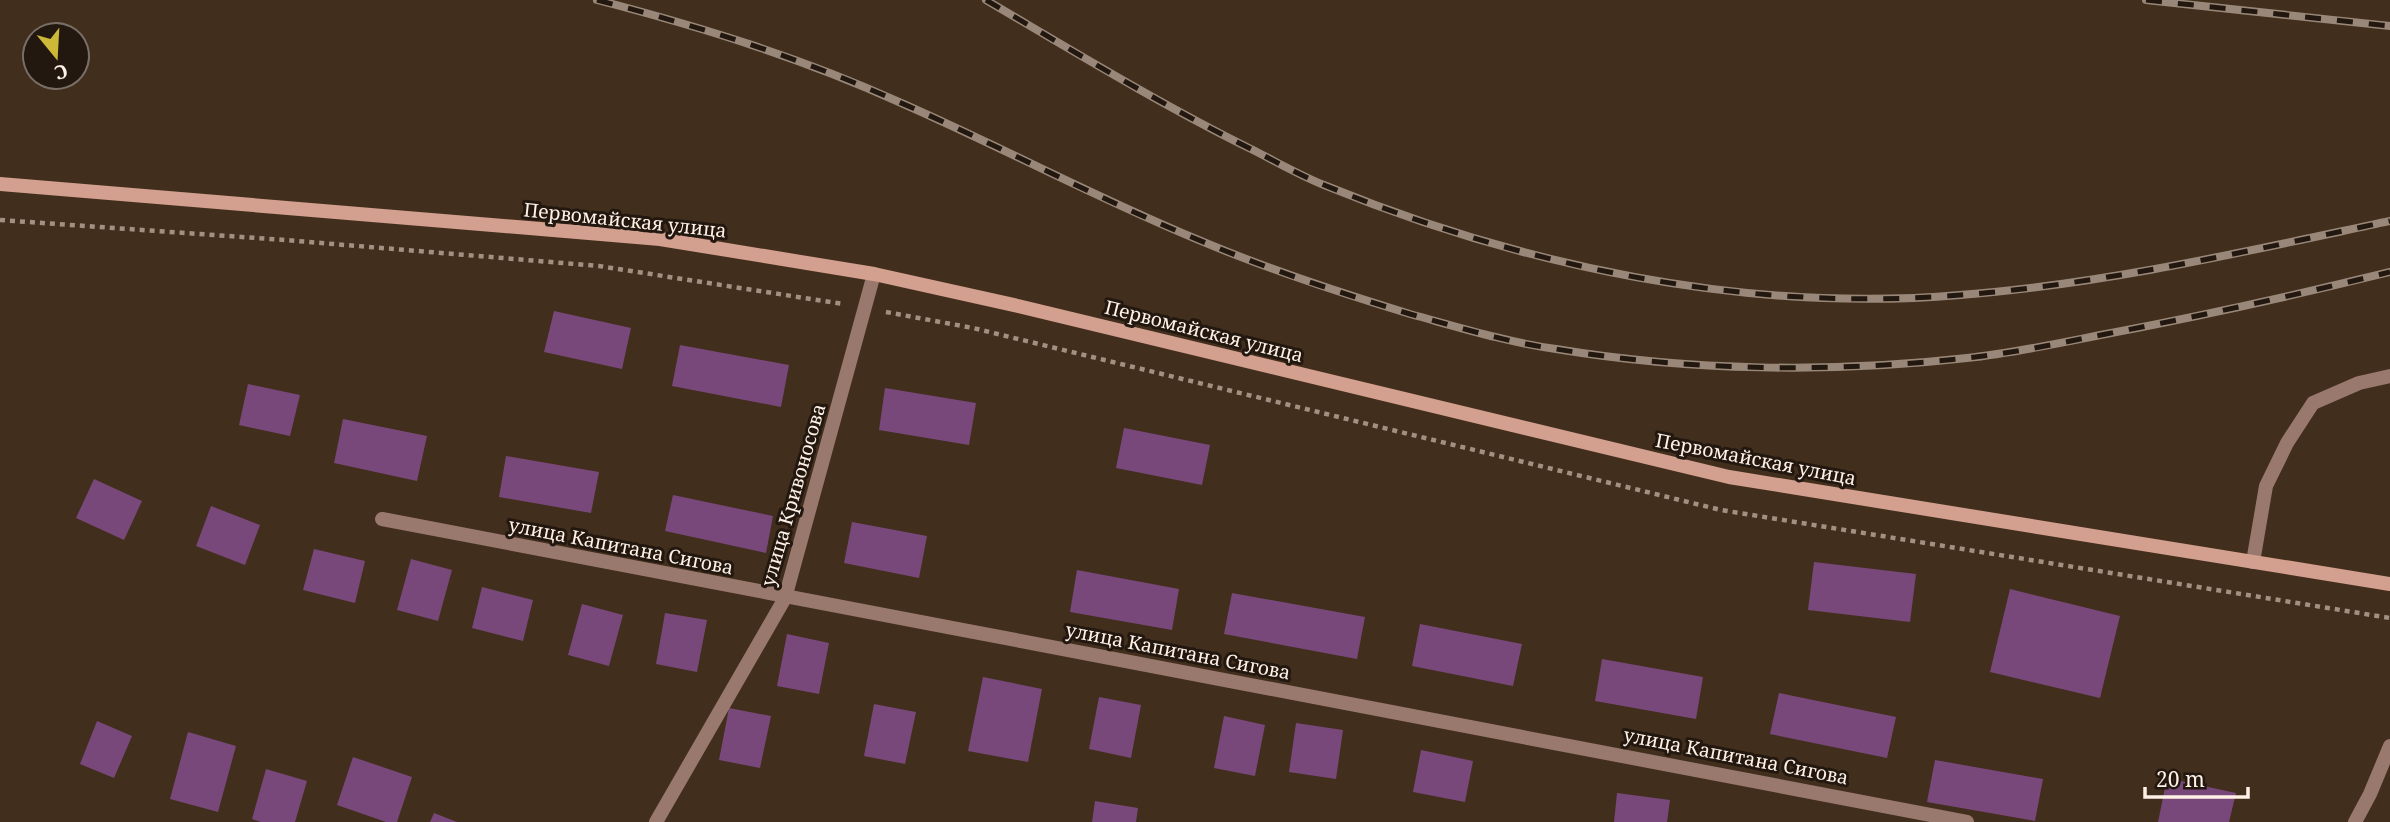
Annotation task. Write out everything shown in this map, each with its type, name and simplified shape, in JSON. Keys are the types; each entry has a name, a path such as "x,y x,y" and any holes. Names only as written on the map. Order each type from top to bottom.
{"main road":[{"name":"Первомайская улица","path":"0,184 660,239 874,274 1730,477 2390,584"}],"street":[{"name":"улица Кривоносова","path":"656,822 785,598 874,274"},
{"path":"2253,562 2266,486 2287,443 2313,403 2359,383 2390,376"},
{"name":"улица Капитана Сигова","path":"382,519 785,598 1573,744 1967,822"},
{"path":"2355,822 2390,746"}],"path":[{"path":"0,220 600,266 865,308 973,328 1721,510 2390,618"}],"building":[{"path":"554,311 631,328 622,369 544,352"},
{"path":"680,345 789,365 781,407 672,386"},
{"path":"248,384 300,395 290,436 239,425"},
{"path":"885,388 976,403 969,445 879,430"},
{"path":"343,419 427,436 417,481 334,463"},
{"path":"1124,428 1210,445 1202,485 1116,468"},
{"path":"506,456 599,472 591,513 499,497"},
{"path":"94,479 142,501 124,540 76,518"},
{"path":"673,495 773,516 766,553 665,531"},
{"path":"211,506 260,525 245,565 196,546"},
{"path":"852,522 927,536 919,578 844,563"},
{"path":"314,549 365,561 355,603 303,590"},
{"path":"411,559 452,570 438,621 397,610"},
{"path":"1814,562 1916,574 1910,622 1808,610"},
{"path":"1077,570 1179,589 1172,630 1070,612"},
{"path":"482,587 533,600 523,641 472,628"},
{"path":"2010,589 2120,616 2100,698 1990,672"},
{"path":"1232,593 1365,617 1357,659 1224,634"},
{"path":"582,604 623,615 609,666 568,655"},
{"path":"665,613 707,620 697,672 656,664"},
{"path":"1420,624 1522,644 1513,686 1412,666"},
{"path":"787,634 829,643 819,694 777,686"},
{"path":"1602,659 1703,677 1696,719 1595,701"},
{"path":"983,677 1042,689 1028,762 968,751"},
{"path":"1779,693 1896,717 1887,758 1770,734"},
{"path":"1099,697 1141,705 1131,758 1089,749"},
{"path":"874,704 916,712 905,764 864,756"},
{"path":"729,708 771,716 760,768 719,760"},
{"path":"1224,716 1265,725 1255,776 1214,768"},
{"path":"97,721 132,736 114,778 80,764"},
{"path":"1296,723 1343,730 1336,779 1289,772"},
{"path":"188,732 236,746 218,812 170,799"},
{"path":"1421,750 1473,761 1465,802 1413,792"},
{"path":"353,757 412,777 397,822 386,822 337,805"},
{"path":"1935,760 2043,779 2035,821 1927,802"},
{"path":"266,769 307,781 295,822 261,822 252,819"},
{"path":"2167,778 2236,793 2229,822 2158,822"},
{"path":"1617,793 1670,800 1667,822 1614,822"},
{"path":"1095,801 1138,808 1136,822 1092,822"},
{"path":"434,813 457,822 430,822"}],"railway":[{"path":"597,0 713,33 826,71 937,119 1167,227 1282,272 1410,314 1500,338 1556,349 1657,362 1709,365 1813,368 1916,363 2020,351 2213,313 2390,272"},
{"path":"986,0 1183,114 1315,181 1399,214 1477,239 1636,277 1716,289 1798,297 1879,299 1960,295 2122,275 2390,221"},
{"path":"2146,0 2390,26"}]}
